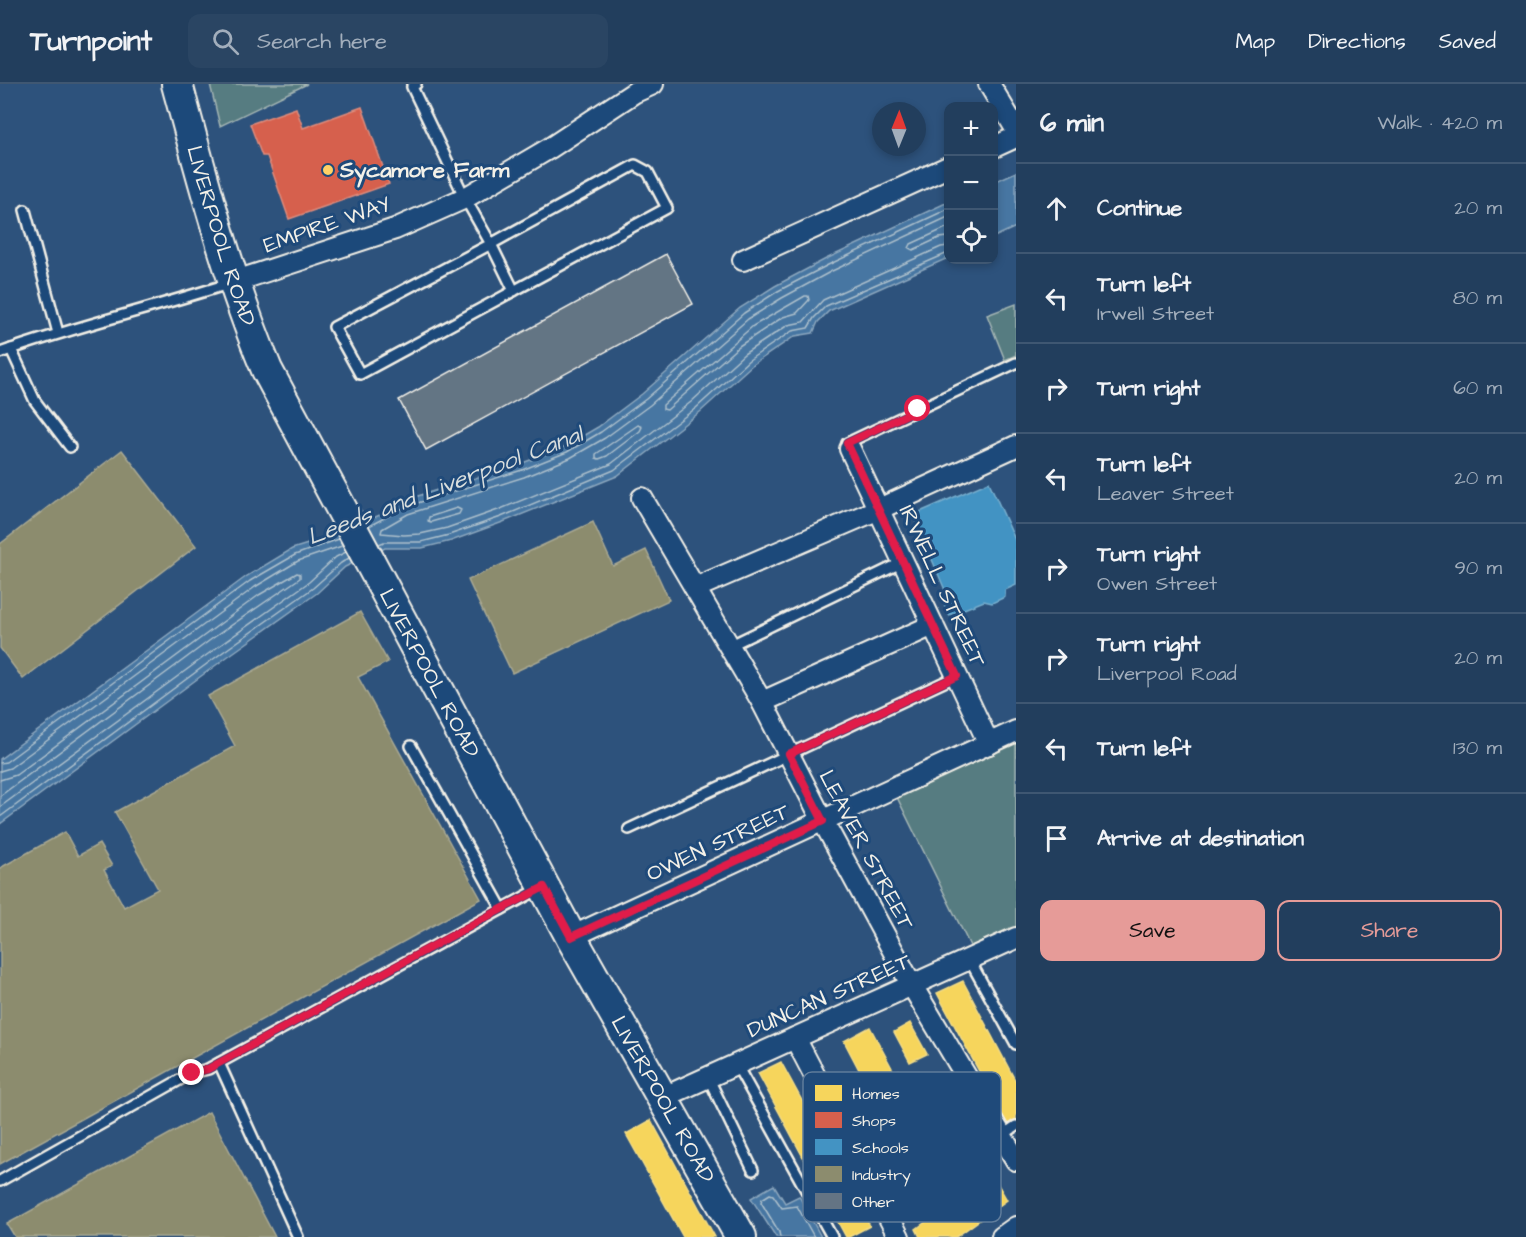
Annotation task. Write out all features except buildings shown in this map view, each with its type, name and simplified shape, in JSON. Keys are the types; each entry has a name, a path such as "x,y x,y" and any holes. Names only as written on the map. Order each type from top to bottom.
{"main road":[{"name":"LIVERPOOL ROAD","path":"177,84 233,282 267,370 571,937 741,1237"}],"street":[{"name":"EMPIRE WAY","path":"233,282 395,229 465,198 550,148 635,92 653,84"},
{"path":"989,84 1016,129"},
{"path":"998,145 1016,137"},
{"path":"742,260 944,169"},
{"path":"695,588 879,509 1016,446"},
{"name":"IRWELL STREET","path":"850,449 989,744"},
{"name":"LEAVER STREET","path":"642,498 762,702 911,984 969,1072"},
{"path":"762,702 933,624"},
{"name":"OWEN STREET","path":"571,937 1016,731"},
{"name":"DUNCAN STREET","path":"662,1098 1016,938"},
{"path":"795,1038 813,1072"},
{"name":"LEAVER STREET","path":"1009,1132 1016,1160"},
{"path":"891,1222 899,1237"},
{"path":"1002,1237 1016,1227"}],"lane":[{"path":"416,84 412,87 465,198 514,291"},
{"path":"635,165 648,172 667,208 360,374 334,327 491,244 635,165"},
{"path":"25,210 58,333"},
{"path":"0,353 58,333 168,303 233,282"},
{"path":"11,349 35,401 70,447"},
{"path":"850,449 847,443 1016,363"},
{"path":"729,646 903,561"},
{"path":"629,829 957,676"},
{"path":"411,746 502,909"},
{"path":"0,1181 192,1073 208,1069 544,887"},
{"path":"969,959 1016,1044"},
{"path":"219,1063 298,1237"},
{"path":"736,1064 803,1185"},
{"path":"708,1077 753,1170"},
{"path":"824,1222 832,1237"}],"green space":[{"path":"210,84 307,84 220,126"},
{"path":"1016,304 1016,355 1005,360 987,315"},
{"path":"1016,731 1016,938 975,956 893,789"}],"water":[{"path":"1016,172 1016,227 998,235 998,210 998,180"},
{"path":"944,204 944,260 829,311 818,322 813,333 795,336 752,365 700,412 617,476 451,541 422,548 385,548 345,567 317,593 0,824 0,759 247,576 292,549 324,539 380,515 402,501 520,464 564,447 598,427 642,394 740,308 826,259"},
{"path":"774,1185 785,1203 799,1196 803,1203 803,1222 813,1222 821,1237 776,1237 751,1198"}],"place":[{"name":"Sycamore Farm","path":"328,170"}],"route":[{"path":"192,1073 208,1069 544,887 571,937 823,821 789,754 957,676 847,443 918,409"}],"water label":[{"name":"Leeds and Liverpool Canal","path":"445,486"}]}
